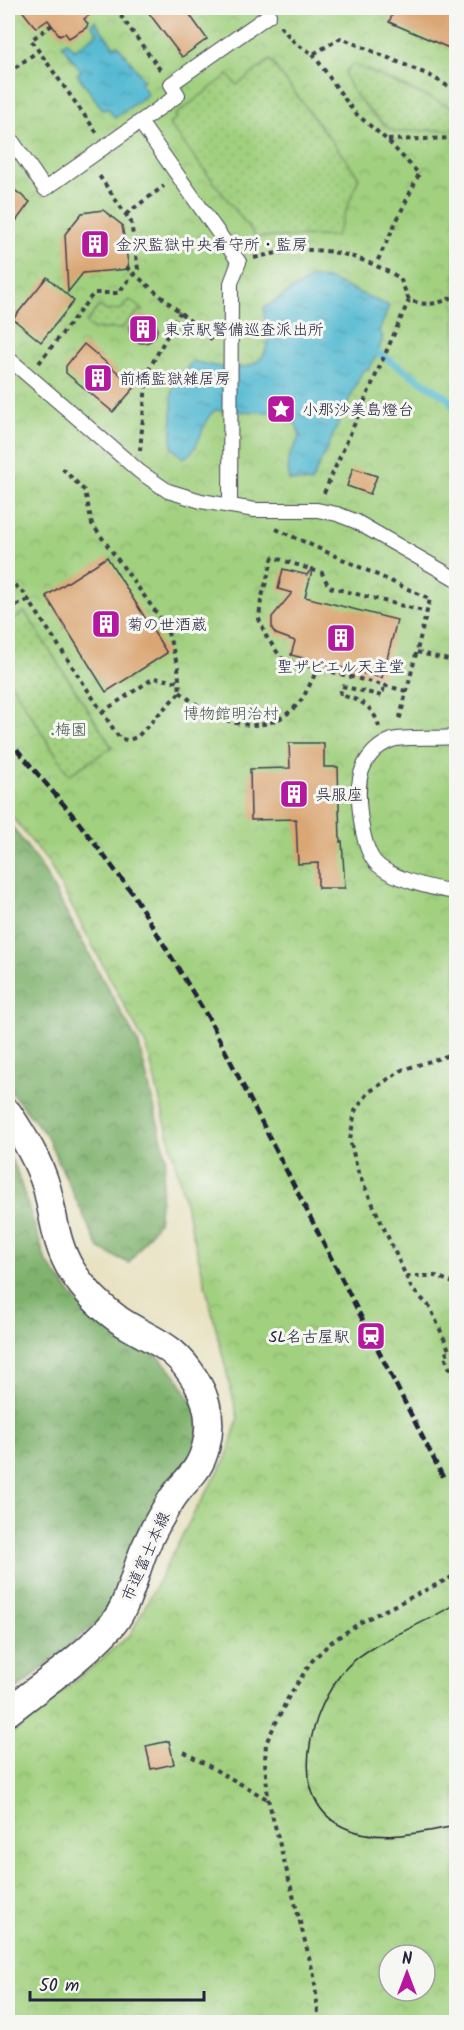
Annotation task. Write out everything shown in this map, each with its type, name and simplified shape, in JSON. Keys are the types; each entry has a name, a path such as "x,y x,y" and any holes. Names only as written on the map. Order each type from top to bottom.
{"street":[{"name":"市道富士本線","path":"8,1113 30,1146 46,1188 60,1248 72,1271 101,1305 120,1320 167,1346 184,1362 197,1383 209,1413 206,1448 195,1475 171,1500 145,1549 119,1615 72,1661 8,1712"}],"lane":[{"path":"8,141 10,138 45,189 178,95 171,84 269,15"},
{"path":"140,122 239,262 231,283 230,506"},
{"path":"8,358 140,472 180,496 255,510 317,510 355,521 456,579"},
{"path":"456,738 394,739 371,754 360,777 363,837 376,862 387,871 456,892"}],"path":[{"path":"115,8 171,84"},
{"path":"269,15 296,44 314,54 354,111 387,140 419,174 376,264"},
{"path":"52,25 31,40 106,146"},
{"path":"314,54 340,38 429,75 456,91"},
{"path":"8,73 38,51"},
{"path":"387,140 456,138"},
{"path":"126,214 178,175"},
{"path":"44,357 94,293 118,293 138,269 131,222 100,177"},
{"path":"239,262 274,253 312,251 350,254 376,264 400,278 409,300 421,305 443,302 456,295"},
{"path":"126,267 202,331"},
{"path":"317,510 409,300"},
{"path":"140,472 147,373 180,312"},
{"path":"8,579 18,585 29,600 120,739 129,740 137,737 180,692 180,682 166,626 92,524 85,491 61,467"},
{"path":"274,528 430,598 399,721"},
{"path":"406,691 282,659 261,628 259,609 273,557 322,573 329,586 427,612"},
{"path":"8,609 29,600"},
{"path":"417,652 456,662"},
{"path":"180,692 199,708 237,725 274,722 299,704 318,669"},
{"path":"102,712 154,678 180,682"},
{"path":"376,715 362,700 340,695 342,686 382,696 384,686"},
{"path":"456,1053 402,1070 362,1099 351,1124 350,1140 358,1172 412,1289 430,1307 450,1352 444,1354 456,1384"},
{"path":"406,1276 436,1276 456,1284"},
{"path":"319,2022 314,1976 268,1799 266,1743 289,1696 312,1661 350,1628 456,1575"},
{"path":"184,1752 268,1799"}],"green space":[{"name":"博物館明治村","path":"8,8 456,8 456,2022 8,2022 8,1741 13,1733 130,1635 194,1513 226,1459 238,1418 147,1048 48,862 8,812"},
{"path":"270,60 359,177 336,236 256,237 169,124 177,118 175,115 228,75 237,85"},
{"path":"353,64 453,108 456,111 456,129 394,132 372,113 351,88 345,72"},
{"path":"130,300 143,311 139,311 121,329 92,329 86,323 99,306 107,311 122,309"},
{"name":".梅園","path":"25,612 112,747 69,775 8,679 8,623"},
{"path":"8,821 41,866 139,1045 166,1156 158,1222 129,1263 99,1249 46,1135 8,1088"},
{"path":"8,1155 15,1166 46,1261 77,1302 125,1339 159,1357 177,1377 200,1416 195,1452 107,1614 8,1697"}],"water":[{"path":"95,21 114,47 118,45 144,80 140,83 148,94 115,118 107,108 103,110 77,74 81,71 62,45 67,42 74,50 98,33 91,24"},
{"path":"311,278 328,279 389,306 379,332 383,336 378,353 369,369 363,370 311,483 289,480 288,460 300,436 294,418 288,413 215,410 206,421 194,449 183,458 172,447 172,390 192,361 236,368 256,363 263,356 267,346 264,308"}],"building":[{"path":"20,8 99,8 84,19 88,24 86,28 69,38 65,33 60,36 48,20 36,28"},
{"path":"145,8 185,8 207,39 182,57"},
{"path":"395,8 456,8 456,51 389,22"},
{"path":"8,185 30,202 8,232"},
{"name":"金沢監獄中央看守所・監房","path":"103,210 122,225 129,269 83,273 68,292 65,234 82,213"},
{"name":"金沢監獄中央看守所・監房","path":"47,277 74,301 41,342 13,319"},
{"name":"東京駅警備巡査派出所","path":"143,315 153,319 157,329 153,339 143,343 133,339 129,329 133,319"},
{"name":"前橋監獄雑居房","path":"84,344 135,387 113,412 66,373 66,366"},
{"path":"353,468 377,476 370,494 347,486"},
{"name":"菊の世酒蔵","path":"107,557 167,653 106,692 46,596"},
{"name":"聖ザビエル天主堂","path":"313,567 305,597 397,620 382,678 291,655 295,641 276,634 272,629 272,617 292,593 278,589 283,569 307,575"},
{"path":"289,743 324,743 324,767 338,767 340,842 342,841 345,888 318,888 318,863 298,864 296,819 251,820 250,769 290,768"},
{"path":"169,1741 174,1764 151,1769 146,1746"}],"waterway":[{"path":"378,353 448,398 456,412"}],"tram line":[{"path":"456,1603 370,1649 347,1667 322,1706 309,1753 309,1777 315,1798 327,1816 348,1829 388,1836 456,1826"}],"railway":[{"path":"8,739 76,819 133,894 209,1019 444,1479"}],"place":[{"name":"金沢監獄中央看守所・監房","path":"95,244"},
{"name":"東京駅警備巡査派出所","path":"143,329"},
{"name":"前橋監獄雑居房","path":"98,378"},
{"name":"小那沙美島燈台","path":"281,409"},
{"name":"菊の世酒蔵","path":"106,624"},
{"name":"聖ザビエル天主堂","path":"341,638"},
{"name":"呉服座","path":"294,794"},
{"name":"SL名古屋駅","path":"371,1336"}]}
